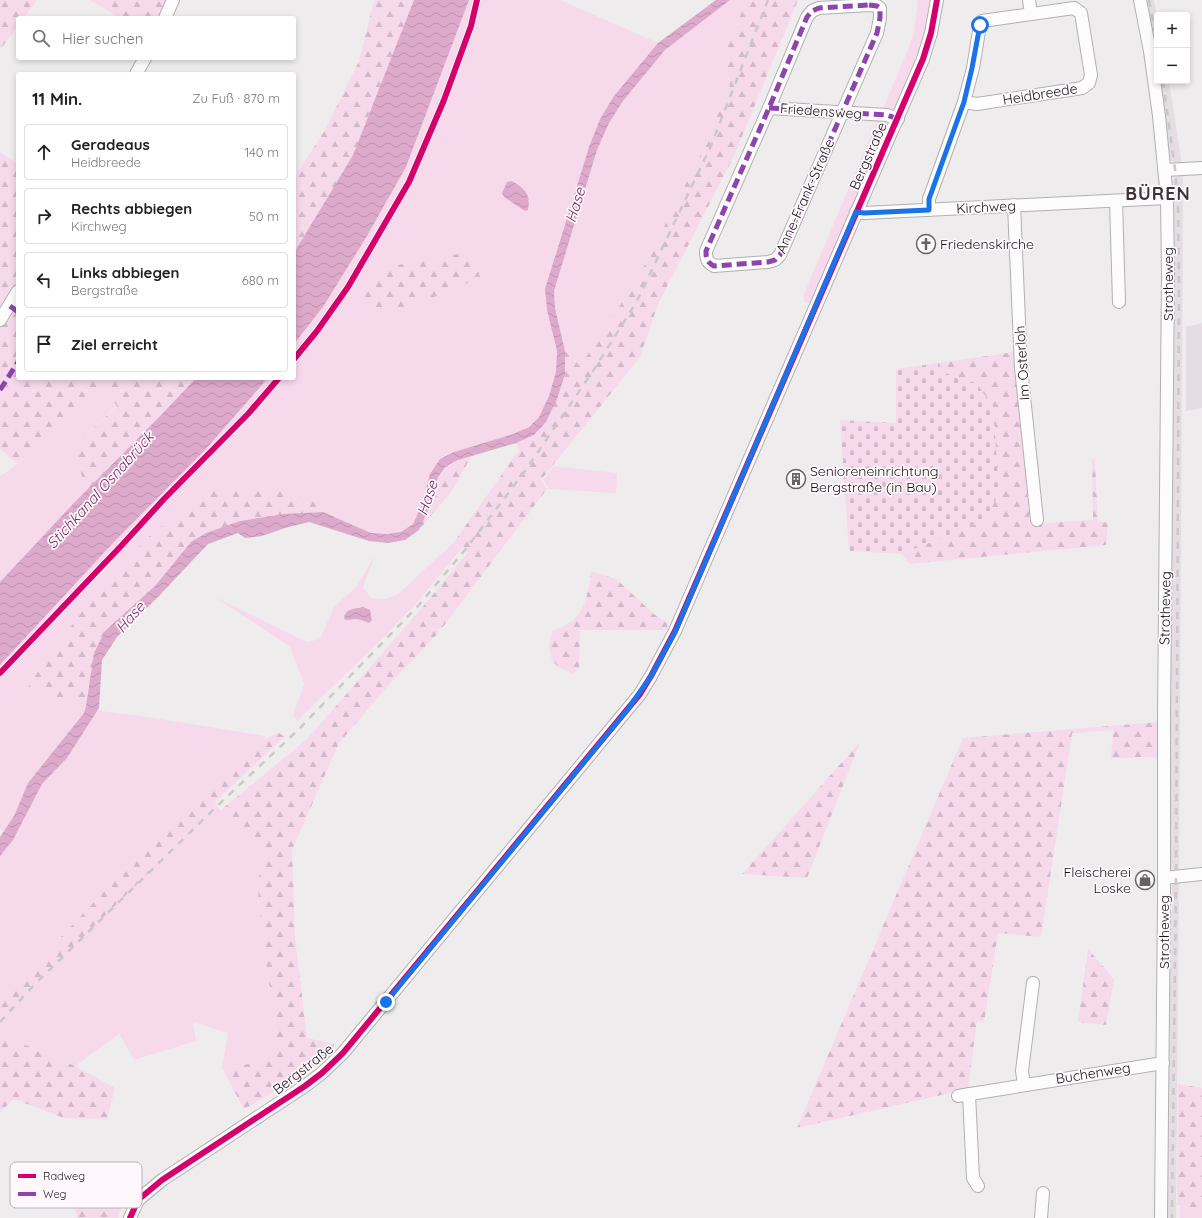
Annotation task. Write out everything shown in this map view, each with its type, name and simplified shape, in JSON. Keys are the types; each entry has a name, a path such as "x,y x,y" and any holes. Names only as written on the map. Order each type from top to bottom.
{"street":[{"path":"166,16 173,0"},
{"name":"Bergstraße","path":"142,1197 162,1180 305,1086 343,1054 640,694 675,632 856,212 898,119 923,59 937,0"},
{"path":"1029,0 1031,14"},
{"name":"Strotheweg","path":"1140,0 1156,89 1167,198 1168,338 1161,1218"},
{"name":"Anne-Frank-Straße","path":"869,5 877,6 880,8 878,33 842,113 780,255 775,260 768,262 714,266 709,263 706,258 706,251 807,17 812,11 819,8 869,5"},
{"name":"Heidbreede","path":"929,210 929,199 964,102 982,21 1074,8 1081,13 1091,75 1089,84 1082,88 977,104 964,102"},
{"path":"137,72 144,60"},
{"name":"Friedensweg","path":"769,108 887,115 898,119"},
{"path":"1165,170 1202,168"},
{"name":"Kirchweg","path":"856,212 864,213 1167,198"},
{"path":"1116,201 1119,302"},
{"name":"Im Osterloh","path":"1014,205 1021,368 1037,520"},
{"path":"0,320 16,294"},
{"path":"1164,878 1202,874"},
{"path":"1024,1085 1022,1071 1033,984"},
{"name":"Buchenweg","path":"978,1186 972,1178 963,1095 1163,1063"},
{"path":"1041,1218 1042,1193"},
{"name":"Bergstraße","path":"130,1218 134,1208"}],"shaded area":[{"path":"1144,0 1154,0 1156,12 1154,12 1154,52"},
{"path":"1159,84 1169,84 1182,165 1171,161 1169,156"},
{"path":"1183,175 1179,873 1172,870 1170,865 1169,719 1175,288 1173,214 1175,214 1173,180 1176,177"},
{"path":"1202,323 1202,408 1186,411 1186,327"},
{"path":"1179,883 1176,1218 1166,1218 1170,912 1172,912 1172,885"}],"green space":[{"path":"0,0 37,0 25,16 16,16 16,29 0,50"},
{"path":"90,0 173,0 166,16 117,16"},
{"path":"374,0 414,0 353,155 296,250 296,175 325,130 359,61"},
{"path":"469,0 560,0 658,43 614,96 600,119 589,147 555,255 547,310 557,351 556,372 549,396 539,417 529,427 513,434 454,452 430,474 421,507 413,525 401,532 387,534 371,533 323,512 325,506 256,489 29,688 86,706 84,713 28,783 14,816 4,831 0,829 0,665 113,543 205,450 266,380 296,380 296,341 323,307 367,236 406,167"},
{"path":"730,0 747,0 723,56 730,85 703,150 631,292 580,366 565,351 555,308 554,291 597,150 609,123 623,101 665,50"},
{"path":"747,0 798,0 734,156 658,304 640,357 541,480 547,489 442,628 437,629 439,632 388,686 339,743 292,850 295,937 307,1038 334,1044 333,1048 297,1079 244,1109 222,1068 256,1063 278,1050 258,899 261,852 221,810 307,739 421,609 468,552 454,542 519,450 516,443 534,435 565,374 565,351 580,366 638,278 703,150 730,85 723,56"},
{"path":"918,0 933,0 919,59 899,106 894,109 883,109 914,32"},
{"path":"878,120 885,121 888,124 888,131 812,304 805,302 803,296"},
{"path":"0,152 16,163 16,380 194,380 89,488 68,452 117,406 102,387 78,404 18,464 0,449"},
{"path":"474,251 480,278 398,312 377,307 362,301 382,268"},
{"path":"1014,352 1030,524 1093,520 1092,458 1095,460 1098,521 1108,523 1106,545 910,564 902,554 987,519 977,384 942,372 939,363"},
{"path":"939,363 942,372 977,384 993,406 999,492 987,519 902,554 849,551 840,420 896,423 896,369"},
{"path":"102,387 117,405 68,452 89,488 0,582 0,476 18,464 78,404"},
{"path":"472,455 452,491 419,530 429,508 438,477 446,466"},
{"path":"554,466 617,473 616,493 549,489 543,480"},
{"path":"206,489 256,489 284,491 325,506 323,512 283,514 240,521 173,565 155,586 131,608 89,683 86,706 28,688 35,676 89,602 145,540"},
{"path":"454,542 462,548 416,604 297,721 293,715 304,684 290,647 215,597 307,642 320,639 334,607 357,586 375,555 363,587 371,598 385,599 398,594"},
{"path":"591,571 616,579 655,615 667,623 668,630 580,630 579,668 573,674 560,668 552,661 549,646 552,631 563,627 571,621 582,608 588,592"},
{"path":"98,710 266,736 136,858 0,1001 0,855 13,840 42,784 67,758"},
{"path":"1158,722 1158,757 1111,758 1113,730 1072,733 1041,937 998,933 984,1022 977,1021 968,1089 797,1128 963,738"},
{"path":"278,733 285,736 215,802 217,806 35,984 0,1022 0,1001 136,858 263,738 267,738"},
{"path":"860,742 807,878 742,874"},
{"path":"217,806 261,852 258,899 278,1050 256,1063 222,1068 228,1033 193,1022 196,1041 134,1060 119,1034 75,1066 0,1034 0,1022 35,984"},
{"path":"1088,949 1114,979 1106,1025 1078,1022"},
{"path":"0,1034 75,1066 115,1088 107,1119 64,1118 14,1099 0,1112"},
{"path":"1178,1084 1202,1088 1202,1209 1177,1205"},
{"path":"1180,1206 1202,1209 1202,1218 1180,1218"},
{"path":"74,1208 121,1208 118,1218 78,1218"}],"water":[{"path":"414,0 469,0 406,167 367,236 323,307 296,341 296,250 353,155"},
{"name":"Hase","path":"716,0 730,0 665,50 623,101 609,123 597,150 554,291 555,308 565,351 565,374 557,399 546,422 534,435 516,443 458,460 446,466 438,477 429,508 419,530 405,540 388,543 369,541 309,522 262,536 245,538 238,533 208,544 158,597 117,637 102,660 99,708 67,758 42,784 13,840 0,856 0,837 14,816 28,783 84,713 94,653 105,631 155,586 191,542 206,533 240,521 283,514 323,512 371,533 387,534 401,532 413,524 421,507 430,474 440,459 454,452 513,434 529,427 539,417 549,396 556,372 557,351 547,310 545,289 589,147 600,119 614,96 658,43"},
{"path":"512,181 526,192 529,200 528,210 525,211 504,197 502,193 507,182"},
{"name":"Stichkanal Osnabrück","path":"194,380 266,380 205,450 113,543 0,665 0,582 73,504"},
{"path":"363,607 370,610 372,620 369,623 359,619 344,619 348,611"}],"railway":[{"path":"0,1022 35,984 217,806 297,731 418,606 465,550 525,471 595,368 637,301 710,148 768,0"},
{"path":"1149,0 1154,26"},
{"path":"1163,84 1175,169 1178,209 1179,285 1176,876 1172,1218"}],"marked path":[{"path":"869,5 880,8 877,33 780,255 775,260 768,262 714,266 707,260 706,251 807,17 812,11 819,8 869,5"},
{"path":"769,108 887,115 898,119"},
{"path":"10,306 16,310"},
{"path":"0,390 16,365"}],"cycle path":[{"path":"296,357 317,331 348,287 409,182 444,100 471,26 477,0"},
{"path":"142,1197 162,1180 305,1086 322,1073 343,1053 640,694 675,631 923,59 931,33 937,0"},
{"path":"0,673 164,499 248,414 277,380"},
{"path":"130,1218 134,1208"}],"place":[{"name":"Friedenskirche","path":"926,244"},
{"name":"Senioreneinrichtung Bergstraße (in Bau)","path":"796,479"},
{"name":"Fleischerei Loske","path":"1145,880"}],"district":[{"name":"BÜREN","path":"1158,193"}],"route":[{"path":"386,1002 628,709 640,694 651,676 675,632 856,212 864,213 929,210 929,199 964,102 980,25"}]}
